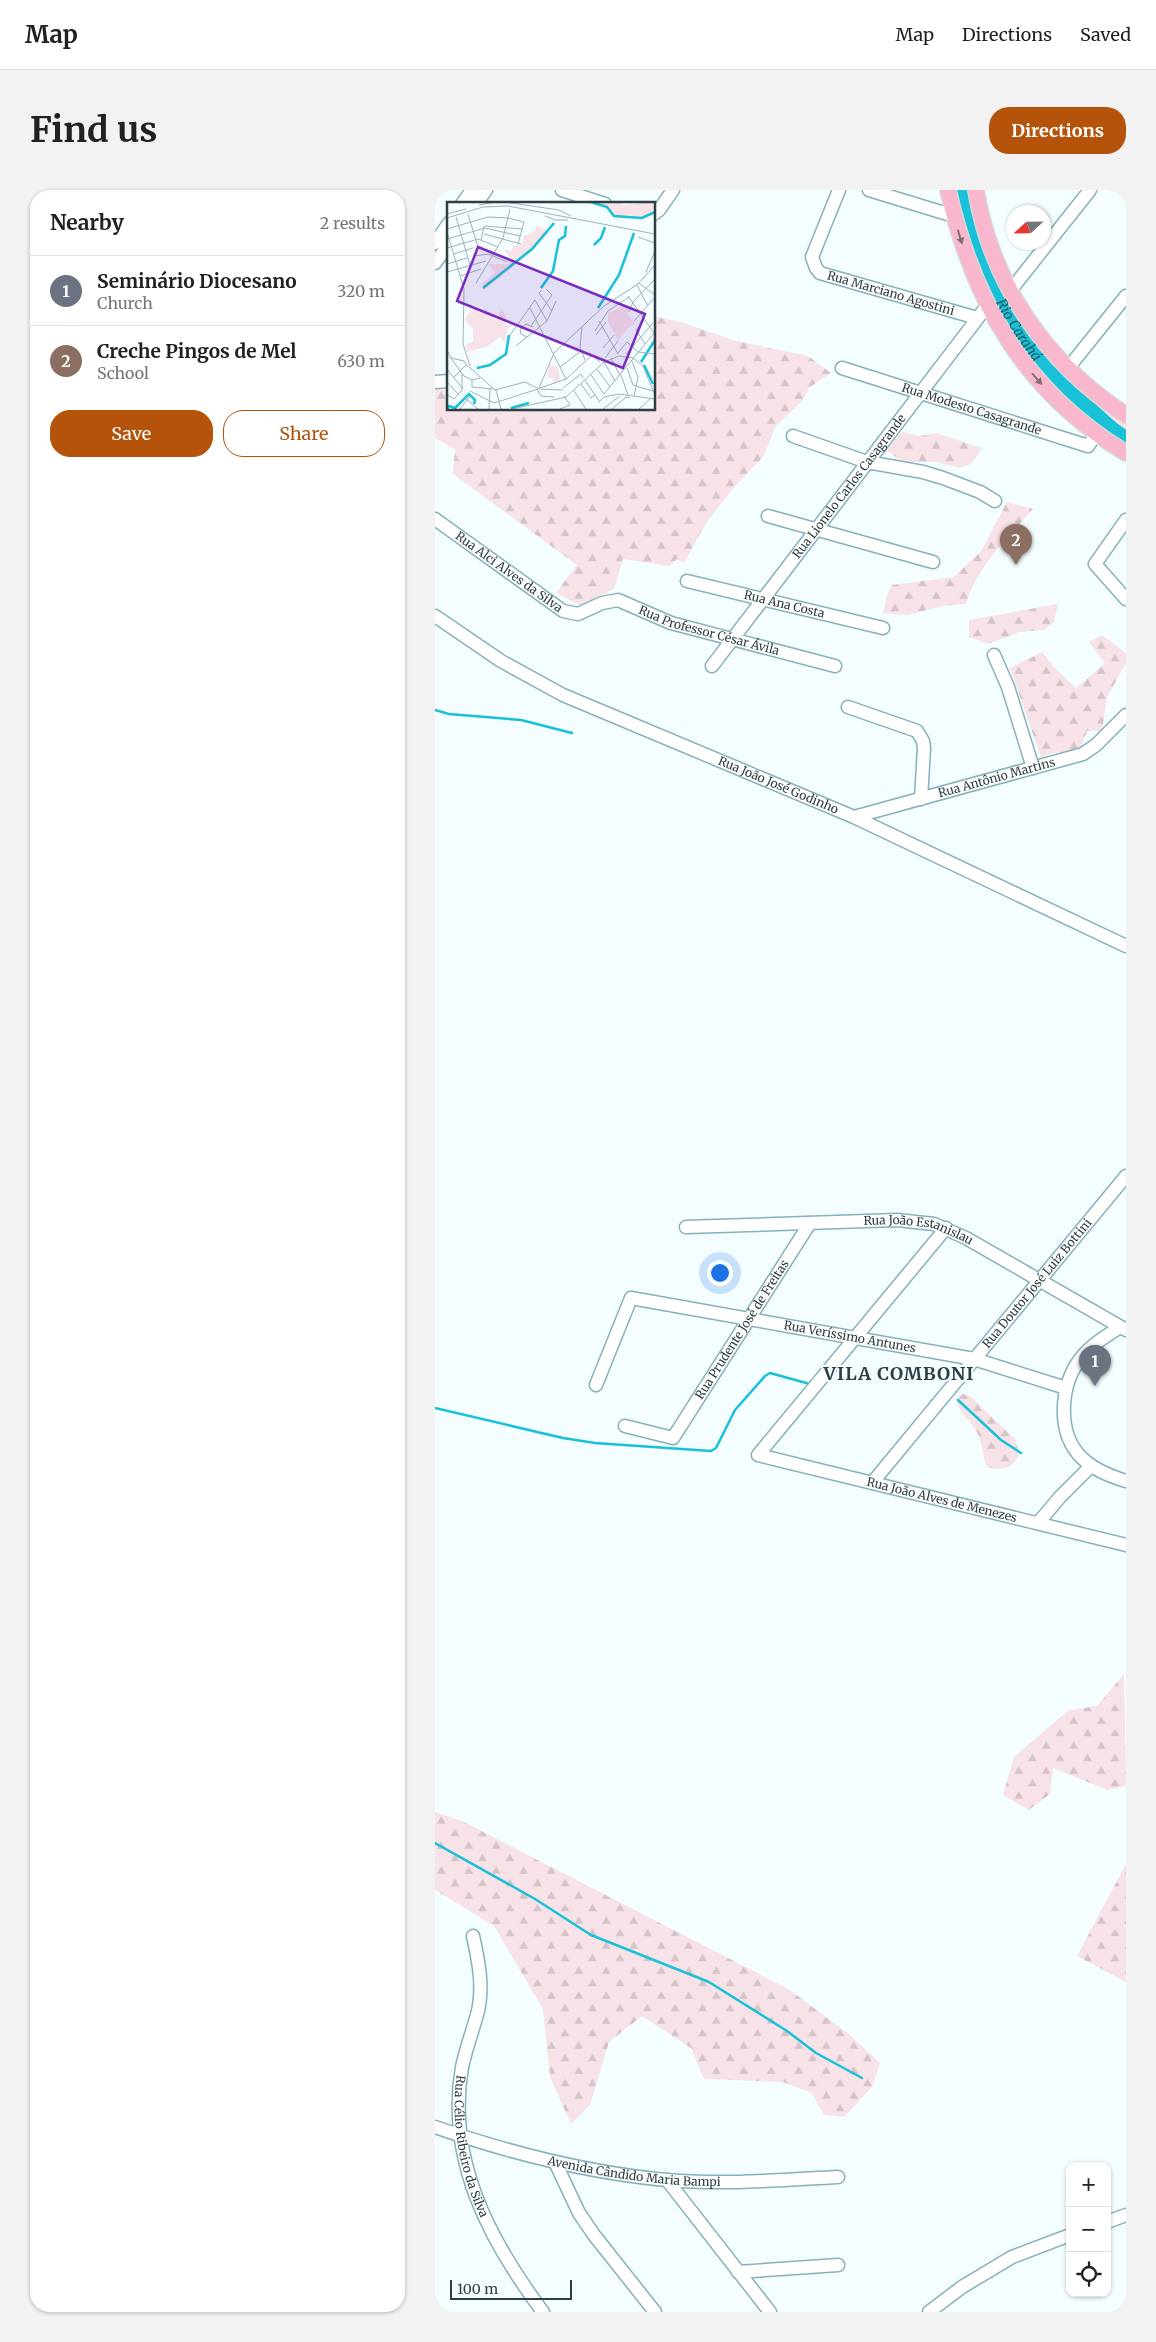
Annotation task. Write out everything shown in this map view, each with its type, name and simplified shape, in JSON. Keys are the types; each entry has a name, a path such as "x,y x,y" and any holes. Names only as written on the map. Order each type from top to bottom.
{"main road":[{"path":"948,190 967,260 987,306 1028,370 1062,406 1097,434 1126,453"},
{"path":"976,190 985,231 1010,291 1039,334 1069,367 1088,386 1126,415"}],"street":[{"path":"463,202 472,190"},
{"path":"477,202 486,190"},
{"path":"562,190 599,202"},
{"path":"655,213 673,190"},
{"name":"Rua Marciano Agostini","path":"839,190 812,257 816,268 824,275 977,318"},
{"path":"869,190 954,216"},
{"path":"1010,291 1090,190"},
{"path":"435,264 439,241 447,227"},
{"path":"1069,367 1126,296"},
{"name":"Rua Lionelo Carlos Casagrande","path":"712,666 987,306"},
{"name":"Rua Modesto Casagrande","path":"842,368 1088,446 1097,434"},
{"path":"793,436 867,462 923,472 943,478 972,488 995,501"},
{"path":"768,516 933,562"},
{"name":"Rua Alci Alves da Silva","path":"435,519 563,611 571,614 587,611"},
{"path":"1126,520 1095,564 1126,600"},
{"name":"Rua Ana Costa","path":"687,581 883,628"},
{"name":"Rua Professor César Ávila","path":"587,611 602,603 618,600 671,624 835,666"},
{"name":"Rua João José Godinho","path":"435,616 501,661 563,695 854,817 1126,946"},
{"path":"994,655 1008,687 1033,768"},
{"path":"848,707 917,731 923,741 924,748 921,799"},
{"name":"Rua Antônio Martins","path":"854,817 1083,754 1121,726 1126,714"},
{"name":"Rua Doutor José Luiz Bottini","path":"872,1483 1126,1176"},
{"name":"Rua João Estanislau","path":"686,1228 909,1220 934,1224 947,1228 1123,1329"},
{"name":"Rua Prudente José de Freitas","path":"625,1426 673,1438 810,1223"},
{"path":"855,1338 947,1228"},
{"name":"Rua Veríssimo Antunes","path":"596,1385 631,1298 974,1359 1066,1388"},
{"path":"1123,1329 1092,1346 1081,1358 1071,1373 1066,1388 1064,1413 1069,1437 1081,1457 1091,1466 1126,1481"},
{"name":"Rua João Alves de Menezes","path":"855,1338 758,1455 1126,1545"},
{"path":"1039,1523 1061,1496 1091,1466"},
{"name":"Rua Célio Ribeiro da Silva","path":"473,1936 480,1972 481,1992 459,2085 460,2136 464,2162 472,2190 493,2234 518,2277 543,2312"},
{"name":"Avenida Cândido Maria Bampi","path":"435,2127 460,2136 555,2162 667,2180 711,2182 838,2177"},
{"path":"555,2162 566,2188 584,2221 655,2312"},
{"path":"667,2180 770,2312"},
{"path":"1111,2221 1126,2215"},
{"path":"929,2312 962,2287 1012,2257 1066,2237"},
{"path":"739,2272 838,2265"}],"green space":[{"path":"955,190 969,190 983,245 1006,298 1086,394 1126,424 1126,447 1079,414 1024,355 976,272"},
{"path":"655,316 680,322 736,341 808,356 831,373 810,387 801,402 776,426 763,457 735,486 706,523 684,563 677,559 669,566 623,559 614,589 580,605 556,593 577,565 453,474 455,449 435,438 435,388 447,390 447,410 655,410"},
{"path":"902,432 919,436 936,433 982,448 971,464 959,468 937,462 903,462 886,450"},
{"path":"1007,502 1033,509 985,565 977,577 966,604 943,606 907,615 883,613 886,598 892,585 954,577 981,551"},
{"path":"1058,604 1054,622 1044,630 1020,632 988,644 969,637 969,620"},
{"path":"1102,635 1126,653 1126,663 1107,697 1102,731 1087,731 1080,750 1053,753 1041,757 1010,668 1042,652 1055,668 1076,688 1105,663 1089,642"},
{"path":"963,1394 970,1396 1015,1439 1019,1454 1010,1466 1002,1469 987,1467 977,1432 957,1404 956,1398"},
{"path":"1124,1674 1126,1786 1107,1790 1053,1768 1050,1794 1029,1810 1003,1795 1014,1757 1069,1710 1097,1706"},
{"path":"435,1812 462,1821 790,1990 850,2035 880,2063 872,2087 844,2117 824,2115 812,2093 783,2082 704,2079 691,2048 642,2016 609,2042 590,2105 571,2124 550,2077 543,2009 494,1926 435,1890"},
{"path":"1126,1864 1126,1982 1077,1956"}],"waterway":[{"name":"Rio Carahá","path":"963,190 967,215 985,268 1012,320 1044,366 1061,384 1112,429 1126,438"},
{"path":"435,710 449,714 521,720 572,733"},
{"path":"435,1408 563,1438 595,1443 711,1451 716,1448 735,1410 765,1376 770,1373 810,1384"},
{"path":"958,1400 1001,1440 1021,1453"},
{"path":"435,1843 535,1899 591,1935 709,1982 787,2031 816,2053 862,2078"}],"place":[{"name":"Creche Pingos de Mel","path":"1016,565"},
{"name":"Seminário Diocesano","path":"1095,1386"}],"district":[{"name":"VILA COMBONI","path":"899,1374"}]}
